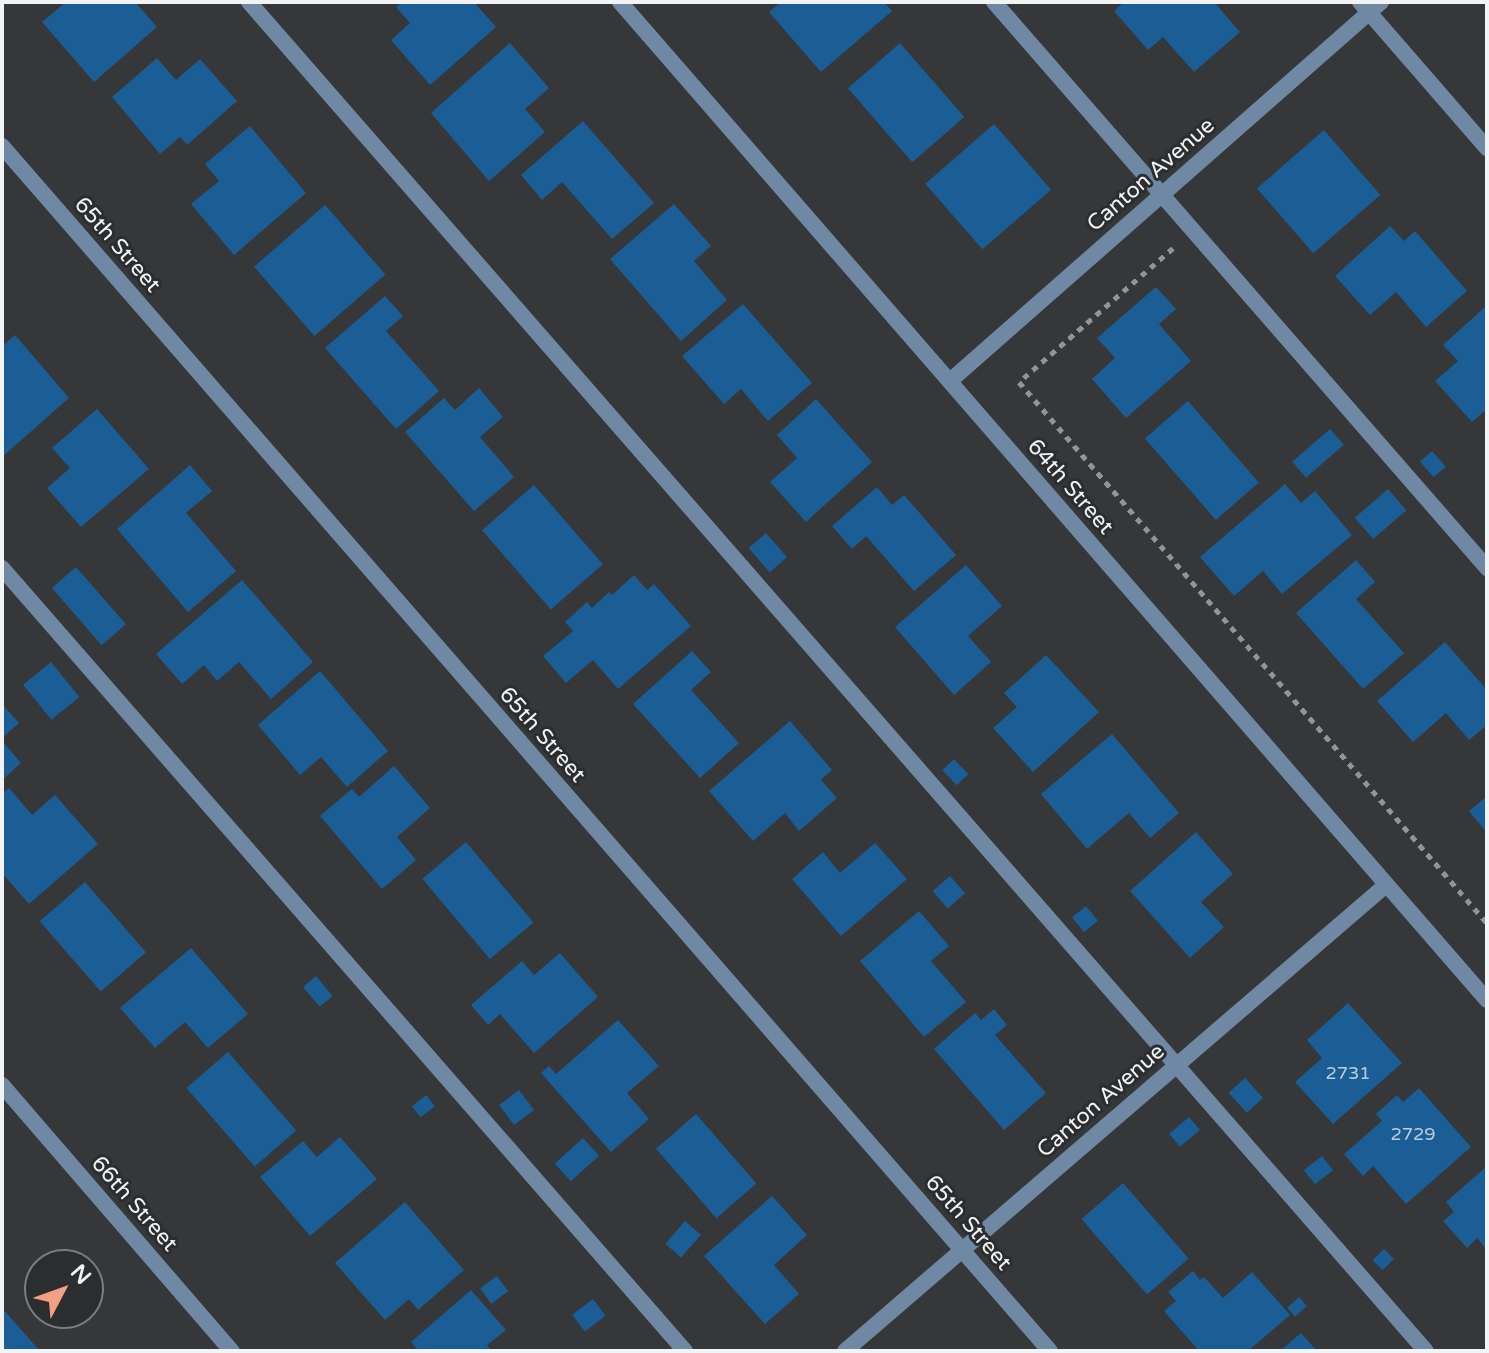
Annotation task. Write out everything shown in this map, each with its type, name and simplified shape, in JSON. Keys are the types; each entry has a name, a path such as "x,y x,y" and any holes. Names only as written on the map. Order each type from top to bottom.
{"street":[{"path":"249,2 1426,1351"},
{"name":"64th Street","path":"620,2 1487,1000"},
{"path":"994,2 1487,568"},
{"path":"1370,5 1487,148"},
{"name":"Canton Avenue","path":"950,381 1162,195 1370,5"},
{"name":"65th Street","path":"2,146 1050,1351"},
{"path":"2,568 685,1351"},
{"name":"Canton Avenue","path":"845,1351 1386,885"},
{"name":"66th Street","path":"2,1085 232,1351"}],"path":[{"path":"1193,231 1019,382 1487,923"}],"building":[{"path":"66,2 135,2 157,27 94,82 42,22"},
{"path":"402,2 474,2 496,27 430,85 391,40 410,23 396,7"},
{"path":"781,2 884,2 892,11 821,72 769,12"},
{"path":"1124,2 1214,2 1240,32 1194,72 1163,37 1148,50 1114,11"},
{"path":"510,43 549,88 525,109 545,132 489,181 431,113"},
{"path":"900,43 964,117 912,162 848,88"},
{"path":"157,58 176,80 200,59 237,101 187,145 180,137 160,154 112,97"},
{"path":"583,121 654,203 612,239 562,182 542,200 521,175"},
{"path":"994,124 1051,190 982,249 925,184"},
{"path":"250,126 306,193 234,255 191,204 219,181 205,164"},
{"path":"1324,130 1380,195 1313,253 1257,188"},
{"path":"674,204 711,246 694,261 727,300 681,341 610,259"},
{"path":"325,205 385,274 314,336 254,267"},
{"path":"1390,226 1404,241 1415,231 1467,291 1426,327 1396,292 1370,315 1335,276"},
{"path":"1156,287 1176,309 1159,324 1191,361 1126,418 1092,379 1115,358 1097,338"},
{"path":"385,296 403,316 386,331 439,391 396,429 325,348"},
{"path":"743,304 812,383 768,421 741,389 724,404 682,356"},
{"path":"1485,307 1487,409 1472,422 1435,381 1458,361 1443,345"},
{"path":"15,335 69,398 2,457 2,346"},
{"path":"479,388 503,417 480,437 514,477 474,511 405,432 444,398 455,410"},
{"path":"816,399 872,462 806,522 770,482 797,458 777,435"},
{"path":"1188,401 1259,483 1216,520 1145,438"},
{"path":"97,409 149,469 81,527 47,488 70,468 52,448"},
{"path":"1330,429 1344,445 1306,478 1292,462"},
{"path":"1432,451 1446,467 1434,477 1420,461"},
{"path":"190,465 212,491 186,513 236,571 188,612 117,529"},
{"path":"1285,484 1301,503 1315,491 1352,535 1282,594 1263,571 1234,596 1200,557"},
{"path":"534,485 603,564 551,610 482,530"},
{"path":"877,487 892,505 904,495 956,555 914,591 866,536 852,549 832,526"},
{"path":"1388,489 1406,510 1373,539 1355,518"},
{"path":"766,533 787,557 770,572 749,548"},
{"path":"1356,560 1375,582 1356,599 1404,653 1363,689 1296,613"},
{"path":"966,565 1002,606 968,636 991,662 954,695 895,627"},
{"path":"76,567 126,624 102,645 52,588"},
{"path":"634,575 647,590 654,584 691,626 618,689 593,660 566,683 543,656 573,631 565,622 587,602 592,608"},
{"path":"242,580 313,662 271,699 239,662 217,681 204,665 182,684 156,654"},
{"path":"1445,642 1487,690 1487,725 1469,740 1446,713 1413,742 1377,701"},
{"path":"692,651 711,672 691,690 739,743 700,778 633,704"},
{"path":"1046,655 1099,712 1033,772 993,728 1017,707 1004,693"},
{"path":"51,662 79,697 51,720 23,685"},
{"path":"320,671 388,751 347,787 321,757 300,775 258,725"},
{"path":"2,704 19,723 2,738"},
{"path":"790,721 832,770 821,780 837,798 799,831 785,813 753,841 709,791"},
{"path":"1112,734 1179,813 1150,838 1129,813 1087,849 1041,794"},
{"path":"2,741 21,763 2,780"},
{"path":"954,759 968,774 957,785 942,770"},
{"path":"394,766 430,808 397,837 416,860 382,889 320,816 352,789 359,797"},
{"path":"9,788 32,815 55,795 98,844 29,904 2,873 2,794"},
{"path":"1487,796 1487,833 1469,811"},
{"path":"1196,832 1233,874 1201,902 1224,927 1190,958 1130,891"},
{"path":"466,842 533,922 490,959 422,879"},
{"path":"875,843 907,879 841,936 792,879 823,852 840,873"},
{"path":"950,876 965,893 948,908 933,891"},
{"path":"85,882 146,952 101,992 40,921"},
{"path":"1086,906 1098,921 1084,932 1072,917"},
{"path":"919,911 949,946 931,961 966,1002 924,1037 860,961"},
{"path":"191,948 248,1014 208,1048 185,1022 155,1048 120,1008"},
{"path":"560,953 598,997 534,1053 500,1014 488,1025 471,1005 522,961 534,975"},
{"path":"316,976 333,996 320,1007 303,987"},
{"path":"1348,1003 1402,1063 1333,1124 1295,1082 1322,1058 1307,1040"},
{"path":"994,1009 1007,1025 995,1035 1046,1093 1004,1130 934,1049 975,1013 981,1020"},
{"path":"618,1020 659,1066 627,1093 649,1119 611,1152 541,1073 549,1066 556,1074"},
{"path":"228,1052 296,1130 255,1167 186,1088"},
{"path":"1245,1078 1263,1098 1247,1113 1229,1093"},
{"path":"1419,1088 1471,1147 1406,1204 1373,1166 1363,1176 1344,1154 1382,1121 1376,1114 1397,1095 1403,1102"},
{"path":"519,1090 534,1110 514,1125 499,1105"},
{"path":"426,1095 435,1106 421,1117 412,1106"},
{"path":"696,1114 756,1183 716,1218 656,1149"},
{"path":"1189,1117 1200,1130 1180,1147 1169,1134"},
{"path":"340,1137 377,1179 310,1236 260,1177 303,1141 317,1157"},
{"path":"583,1138 599,1156 571,1181 555,1163"},
{"path":"1322,1156 1333,1170 1315,1184 1304,1170"},
{"path":"1487,1166 1487,1250 1477,1238 1467,1248 1443,1221 1454,1212 1446,1202"},
{"path":"1123,1183 1189,1258 1147,1295 1081,1219"},
{"path":"772,1196 807,1235 774,1265 799,1294 765,1324 704,1256"},
{"path":"405,1202 464,1270 418,1310 409,1299 385,1320 335,1263"},
{"path":"685,1221 701,1235 681,1257 665,1244"},
{"path":"1384,1249 1394,1259 1383,1270 1373,1260"},
{"path":"1193,1271 1200,1280 1204,1277 1223,1298 1252,1272 1290,1315 1248,1351 1199,1351 1164,1311 1176,1301 1168,1292"},
{"path":"497,1276 508,1291 491,1304 480,1288"},
{"path":"471,1290 506,1330 487,1345 492,1351 419,1351 411,1342"},
{"path":"1299,1297 1307,1306 1295,1317 1287,1308"},
{"path":"593,1299 606,1316 585,1331 572,1315"},
{"path":"2,1308 40,1351 2,1351"},
{"path":"1301,1333 1317,1351 1280,1351"}]}
